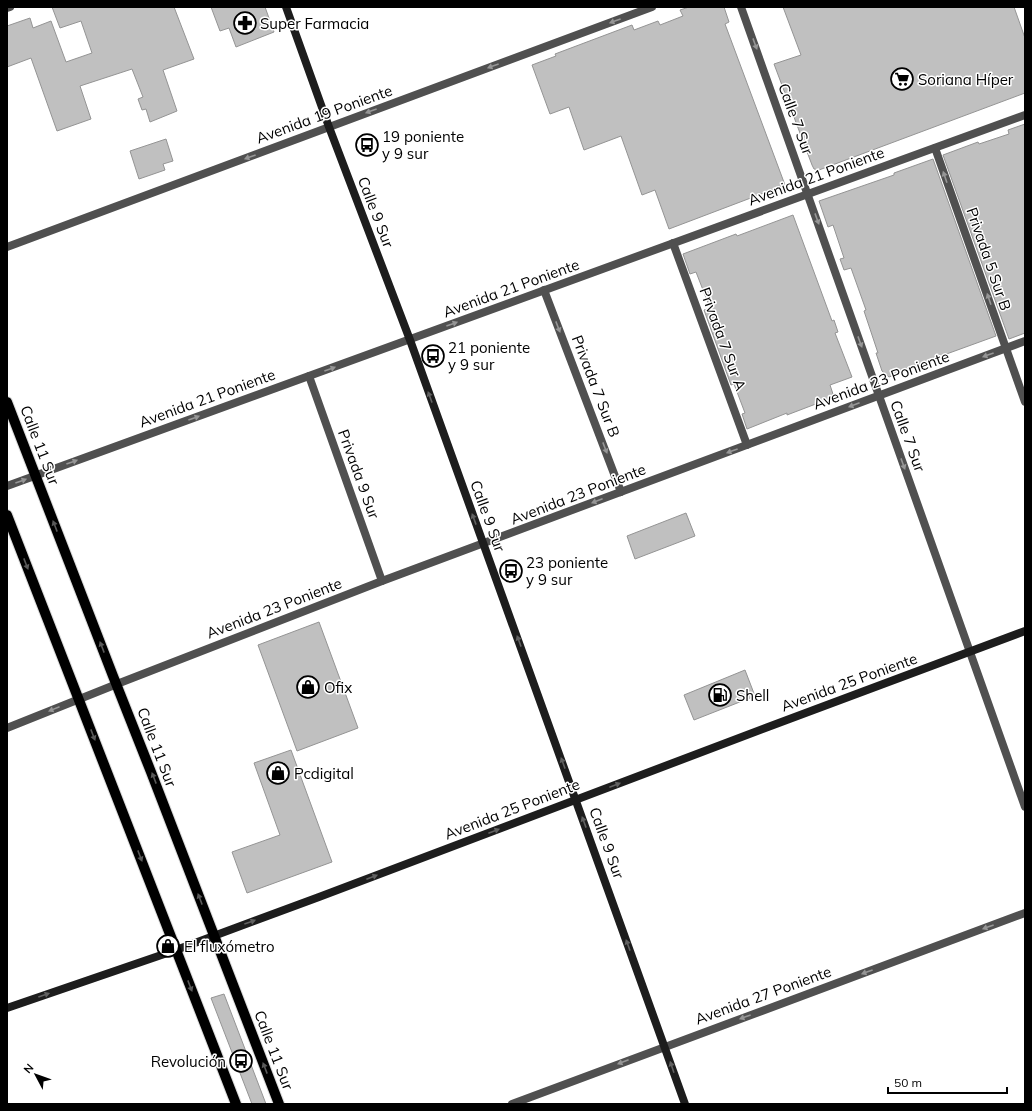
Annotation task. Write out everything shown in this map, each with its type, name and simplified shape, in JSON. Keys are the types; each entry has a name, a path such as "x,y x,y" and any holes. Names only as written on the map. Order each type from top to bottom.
{"main road":[{"name":"Calle 11 Sur","path":"7,402 279,1104"},
{"path":"7,515 236,1104"}],"street":[{"name":"Calle 9 Sur","path":"286,7 329,127 410,340 685,1104"},
{"name":"Avenida 19 Poniente","path":"7,247 652,7"},
{"name":"Calle 7 Sur","path":"742,7 1025,807"},
{"name":"Avenida 21 Poniente","path":"7,486 1025,115"},
{"name":"Privada 5 Sur B","path":"935,148 1025,402"},
{"name":"Privada 7 Sur A","path":"673,243 747,445"},
{"name":"Privada 7 Sur B","path":"544,290 621,492"},
{"name":"Avenida 23 Poniente","path":"7,728 382,581 1025,341"},
{"name":"Privada 9 Sur","path":"309,376 382,581"},
{"name":"Avenida 25 Poniente","path":"7,1008 214,936 1025,631"},
{"name":"Avenida 27 Poniente","path":"512,1104 1025,913"}],"building":[{"path":"52,7 174,7 194,59 163,70 177,111 150,122 146,109 142,110 138,99 143,97 132,69 80,86 91,119 57,131 31,58 7,67 7,26 30,18 33,28 51,21 66,62 92,53 81,21 60,28"},
{"path":"211,7 265,7 274,32 236,47 229,28 220,31"},
{"path":"689,7 724,7 729,22 725,24 785,185 669,229 655,190 642,195 621,136 584,150 569,107 550,114 532,65 556,56 555,54 632,25 634,30 658,21 660,25 683,16 680,10"},
{"name":"Soriana Híper","path":"783,7 1014,7 1025,38 1025,93 819,170 814,169 774,64 801,55"},
{"path":"1025,124 1025,333 1009,339 943,155 978,142 979,144 1009,134 1008,130"},
{"path":"166,139 173,161 163,164 165,170 139,179 130,151"},
{"path":"933,159 996,336 919,364 920,366 889,377 882,371 876,353 878,353 864,311 866,310 851,268 844,270 840,259 844,258 833,225 828,227 819,201 894,175 894,173"},
{"path":"793,215 832,321 834,320 838,332 835,333 852,377 830,385 834,397 787,415 787,413 747,429 742,414 745,413 734,384 731,385 704,310 710,308 696,272 690,274 683,254"},
{"path":"686,513 695,536 635,559 627,536"},
{"name":"Ofix","path":"319,622 358,728 297,751 258,645"},
{"name":"Shell","path":"745,670 755,696 694,720 684,695"},
{"path":"291,750 332,862 247,893 232,852 280,835 254,763"},
{"path":"224,994 266,1104 252,1104 211,998"}],"place":[{"name":"Super Farmacia","path":"245,23"},
{"name":"Soriana Híper","path":"902,79"},
{"name":"19 poniente y 9 sur","path":"367,145"},
{"name":"21 poniente y 9 sur","path":"433,356"},
{"name":"23 poniente y 9 sur","path":"511,571"},
{"name":"Ofix","path":"308,687"},
{"name":"Shell","path":"720,695"},
{"name":"Pcdigital","path":"278,773"},
{"name":"El fluxómetro","path":"168,946"},
{"name":"Revolución","path":"241,1061"}]}
